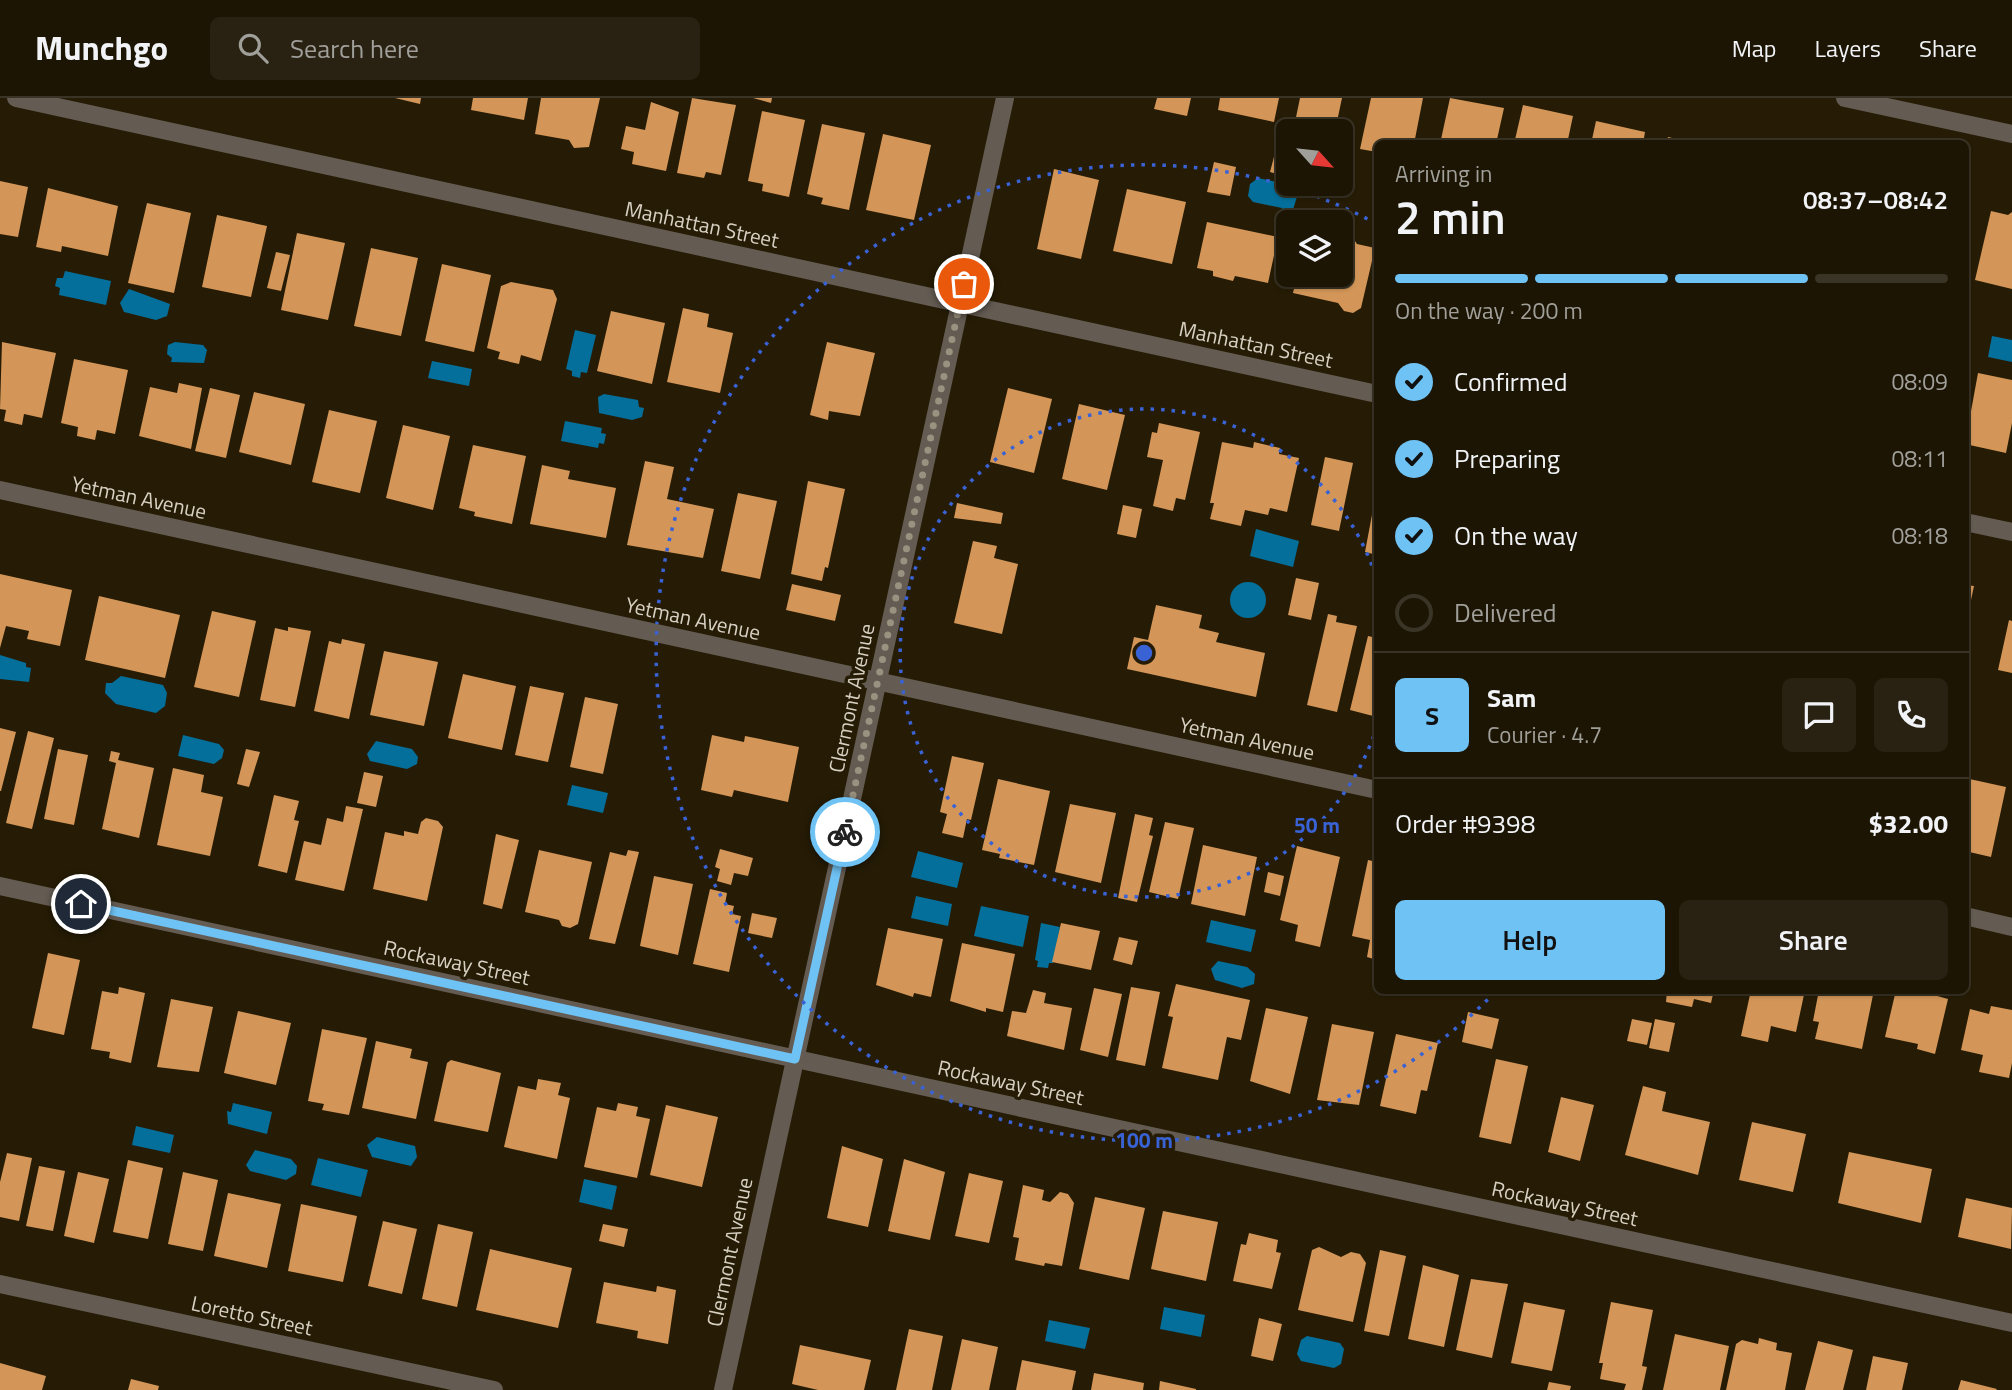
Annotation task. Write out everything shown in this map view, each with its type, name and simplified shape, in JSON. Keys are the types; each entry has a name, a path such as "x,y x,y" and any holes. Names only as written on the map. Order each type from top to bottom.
{"street":[{"name":"Manhattan Street","path":"16,98 1374,393"},
{"name":"Clermont Avenue","path":"723,1390 1005,98"},
{"path":"1845,98 2012,134"},
{"name":"Yetman Avenue","path":"0,490 1374,789"},
{"path":"1969,523 2012,533"},
{"name":"Rockaway Street","path":"0,886 2012,1323"},
{"path":"1969,917 2012,926"},
{"name":"Loretto Street","path":"0,1284 494,1390"}],"water":[{"path":"1258,178 1276,182 1276,196 1297,196 1293,210 1282,210 1253,202 1248,196 1250,184"},
{"path":"65,271 111,281 106,305 59,295 60,288 55,286 57,278 63,278"},
{"path":"129,289 170,304 167,316 156,320 124,312 120,303"},
{"path":"575,330 596,335 587,373 581,372 580,378 572,376 572,371 566,369"},
{"path":"1992,336 2012,340 2012,362 1988,357"},
{"path":"175,342 203,345 207,350 204,363 171,362 172,358 167,354 168,345"},
{"path":"432,361 472,369 469,386 428,378"},
{"path":"604,394 638,400 639,407 644,408 642,417 632,420 599,413 598,397"},
{"path":"565,421 602,428 601,433 606,434 604,444 599,443 598,448 561,441"},
{"path":"1256,529 1299,541 1293,567 1250,556"},
{"path":"1248,582 1261,587 1266,600 1261,613 1248,618 1235,613 1230,600 1235,587"},
{"path":"0,655 26,663 26,667 31,668 29,682 0,679"},
{"path":"121,676 163,685 167,693 165,706 156,713 116,704 105,693 106,683 112,683"},
{"path":"183,735 219,744 224,750 222,758 214,764 178,756"},
{"path":"376,741 412,749 418,757 417,764 407,769 370,761 367,754"},
{"path":"572,785 608,793 603,813 567,805"},
{"path":"918,851 963,863 957,888 911,877"},
{"path":"916,896 952,904 948,926 911,918"},
{"path":"981,906 1029,916 1023,947 974,936"},
{"path":"1211,920 1256,930 1251,952 1206,942"},
{"path":"1041,923 1060,927 1053,963 1049,963 1048,968 1037,967 1038,961 1035,960"},
{"path":"1218,961 1247,967 1255,974 1254,984 1242,988 1215,980 1211,969"},
{"path":"233,1103 272,1112 267,1134 228,1124 227,1111 231,1112"},
{"path":"136,1126 174,1135 170,1153 132,1145"},
{"path":"377,1137 415,1146 417,1157 411,1166 372,1157 367,1145"},
{"path":"255,1150 291,1159 297,1166 296,1174 286,1180 250,1171 246,1165"},
{"path":"318,1158 368,1170 361,1197 311,1185"},
{"path":"584,1179 617,1186 612,1210 579,1202"},
{"path":"1164,1307 1205,1315 1201,1337 1160,1329"},
{"path":"1049,1320 1090,1328 1085,1349 1045,1341"},
{"path":"1307,1336 1340,1343 1344,1349 1341,1364 1334,1368 1301,1361 1297,1354 1301,1340"}],"building":[{"path":"395,98 421,98 420,104"},
{"path":"473,98 528,98 524,120 471,110"},
{"path":"541,98 600,98 589,147 574,148 569,140 535,134"},
{"path":"692,98 736,105 721,175 706,172 704,178 677,173"},
{"path":"753,98 772,98 771,103"},
{"path":"1157,98 1191,98 1187,116 1154,109"},
{"path":"1220,98 1279,98 1274,122 1218,110"},
{"path":"1300,98 1342,98 1338,119 1296,119"},
{"path":"1371,98 1423,98 1415,140 1374,140 1374,151 1360,149"},
{"path":"1450,98 1504,108 1497,140 1441,140"},
{"path":"651,102 679,112 666,171 632,164 634,152 621,149 626,126 645,130"},
{"path":"1523,105 1573,116 1568,140 1515,140"},
{"path":"762,111 805,120 789,197 762,191 763,184 748,181"},
{"path":"1596,121 1645,132 1644,140 1592,140"},
{"path":"822,124 865,133 849,210 821,204 823,198 807,194"},
{"path":"883,134 931,145 914,220 866,210"},
{"path":"1275,153 1276,153 1276,174 1270,172"},
{"path":"1214,162 1236,167 1230,196 1207,192"},
{"path":"1054,169 1099,180 1081,259 1037,249"},
{"path":"0,181 28,187 18,237 0,234"},
{"path":"48,188 118,206 108,256 62,246 61,252 36,247"},
{"path":"1127,189 1186,202 1172,264 1113,251"},
{"path":"147,203 191,213 174,293 128,283"},
{"path":"1991,211 2008,215 2012,212 2012,289 1975,280"},
{"path":"217,215 267,226 251,297 202,287"},
{"path":"1207,222 1276,237 1268,283 1235,276 1233,281 1213,276 1213,271 1197,268"},
{"path":"297,233 345,243 328,320 281,310"},
{"path":"1353,238 1357,244 1374,248 1361,308 1353,313 1344,311 1338,303 1293,293 1294,287 1353,287"},
{"path":"371,248 418,258 401,336 354,326"},
{"path":"276,252 290,255 281,291 267,288"},
{"path":"442,264 491,275 474,352 425,341"},
{"path":"511,282 553,290 557,299 541,361 521,355 519,364 498,359 500,352 487,348 501,286"},
{"path":"683,308 709,314 707,327 733,333 720,393 667,382"},
{"path":"611,311 665,323 652,384 597,371"},
{"path":"2,342 56,353 42,418 24,414 22,425 4,421 6,410 0,409"},
{"path":"827,342 875,353 860,416 829,411 828,420 810,415"},
{"path":"74,359 128,370 115,434 97,430 95,440 77,436 78,427 61,423"},
{"path":"1978,373 2012,380 2012,423 2006,453 1969,445 1969,422"},
{"path":"179,383 202,388 191,449 139,436 150,387 177,393"},
{"path":"210,388 240,395 226,458 195,451"},
{"path":"1008,388 1052,399 1034,473 990,462"},
{"path":"254,392 305,404 291,465 239,452"},
{"path":"1079,404 1125,415 1107,490 1062,479"},
{"path":"329,410 377,421 360,493 312,482"},
{"path":"1159,423 1200,432 1185,500 1176,498 1173,511 1153,506 1163,460 1147,457 1152,432 1157,433"},
{"path":"403,425 450,436 433,510 386,498"},
{"path":"1222,442 1253,448 1254,442 1280,448 1279,454 1299,458 1287,512 1270,508 1268,515 1245,510 1241,526 1210,519 1214,503 1210,503"},
{"path":"473,445 526,456 512,524 474,516 475,512 459,508"},
{"path":"1325,457 1353,463 1339,531 1311,525"},
{"path":"645,461 674,467 667,499 714,509 703,558 627,545"},
{"path":"542,465 570,471 568,479 616,488 606,538 530,524"},
{"path":"808,481 845,489 828,568 825,567 822,581 791,574"},
{"path":"738,493 777,501 760,579 721,571"},
{"path":"957,503 1003,513 1001,524 954,518"},
{"path":"1374,504 1374,554 1365,552"},
{"path":"1123,505 1142,509 1136,538 1117,534"},
{"path":"973,541 997,546 994,558 1018,564 1002,634 954,623"},
{"path":"0,574 72,590 60,646 27,639 29,631 6,626 0,648"},
{"path":"1296,578 1319,583 1311,620 1288,615"},
{"path":"792,584 841,595 835,621 786,610"},
{"path":"1969,585 1974,586 1969,609"},
{"path":"99,596 180,615 165,678 85,660"},
{"path":"1156,605 1202,615 1199,628 1219,633 1216,642 1265,653 1256,697 1127,669 1134,637 1148,640"},
{"path":"212,611 256,621 239,697 194,687"},
{"path":"1328,614 1337,616 1336,622 1357,626 1337,712 1307,705"},
{"path":"2009,620 2012,621 2012,673 1998,670"},
{"path":"288,627 311,631 295,707 260,700 275,628 288,631"},
{"path":"1368,636 1374,637 1374,716 1350,710"},
{"path":"342,639 365,644 349,719 314,711 329,641 341,644"},
{"path":"384,651 438,662 424,726 370,715"},
{"path":"463,674 516,686 502,750 448,738"},
{"path":"530,686 564,693 548,762 515,755"},
{"path":"585,697 618,704 603,774 570,767"},
{"path":"0,728 16,732 1,791 0,791"},
{"path":"28,731 54,738 32,829 6,823"},
{"path":"712,735 744,742 745,736 799,747 788,802 734,790 732,797 701,790"},
{"path":"58,749 88,755 74,825 44,819"},
{"path":"246,749 260,752 249,787 237,784"},
{"path":"111,751 120,753 118,760 154,768 139,838 102,829 116,763 109,761"},
{"path":"952,756 984,763 971,820 967,819 963,838 942,833 947,814 940,812"},
{"path":"173,768 204,775 201,792 223,797 210,856 157,845"},
{"path":"364,772 383,776 376,807 357,803"},
{"path":"998,779 1050,791 1034,865 999,858 1000,854 982,850"},
{"path":"1969,779 2006,787 1991,857 1969,852"},
{"path":"274,795 299,801 294,820 299,821 287,873 258,866"},
{"path":"1070,804 1116,813 1101,883 1055,872"},
{"path":"346,806 363,809 344,891 295,880 304,841 321,845 327,818 343,822"},
{"path":"1135,814 1153,818 1149,835 1153,836 1137,902 1118,898"},
{"path":"426,818 438,821 443,827 427,901 373,889 385,832 404,836 404,831 418,834 421,822"},
{"path":"1165,822 1194,828 1178,899 1149,892"},
{"path":"496,834 519,840 502,909 483,904"},
{"path":"1203,845 1257,857 1245,916 1191,904"},
{"path":"1297,846 1340,857 1320,947 1295,941 1298,925 1280,920"},
{"path":"720,849 753,858 748,876 734,873 731,885 717,881 720,869 715,867"},
{"path":"539,850 592,862 578,924 570,928 562,926 559,920 525,912"},
{"path":"628,850 639,852 615,944 589,939 610,852 626,856"},
{"path":"1368,860 1374,861 1374,959 1367,957 1370,940 1352,936"},
{"path":"1268,872 1284,876 1280,896 1264,892"},
{"path":"654,876 693,884 678,955 640,946"},
{"path":"710,889 727,893 725,904 734,906 732,914 741,916 729,972 693,964"},
{"path":"752,913 777,918 772,938 748,933"},
{"path":"1061,923 1100,931 1091,970 1052,962"},
{"path":"888,928 943,939 931,997 914,993 913,997 876,985"},
{"path":"1119,937 1138,941 1132,965 1113,960"},
{"path":"962,943 1015,954 1003,1012 986,1008 986,1012 950,1001"},
{"path":"48,953 80,960 64,1035 32,1028"},
{"path":"1176,984 1250,1000 1241,1040 1227,1037 1218,1080 1162,1068 1173,1017 1168,1016"},
{"path":"119,987 145,993 131,1063 109,1058 110,1052 91,1049 102,991 118,994"},
{"path":"1131,987 1160,992 1145,1066 1116,1060"},
{"path":"1094,988 1122,994 1108,1057 1080,1050"},
{"path":"1033,990 1046,993 1044,1003 1072,1008 1064,1050 1007,1036 1012,1011 1026,1013"},
{"path":"1667,994 1713,994 1711,1003 1694,999 1692,1007 1666,1002"},
{"path":"1750,994 1804,994 1796,1032 1771,1026 1768,1042 1741,1036"},
{"path":"1818,994 1873,994 1862,1049 1815,1039 1819,1022 1813,1021"},
{"path":"1895,994 1930,994 1948,999 1935,1054 1917,1049 1918,1044 1885,1037"},
{"path":"171,999 213,1007 199,1072 157,1067"},
{"path":"1991,1006 2012,1010 2012,1063 2009,1078 1979,1072 1983,1055 1961,1050 1970,1009 1989,1014"},
{"path":"1266,1008 1308,1017 1290,1094 1250,1081"},
{"path":"238,1011 291,1023 276,1085 224,1073"},
{"path":"1468,1012 1499,1019 1492,1049 1462,1042"},
{"path":"1632,1019 1652,1023 1647,1045 1627,1041"},
{"path":"1655,1019 1675,1023 1669,1052 1649,1048"},
{"path":"1332,1024 1374,1032 1359,1105 1317,1100"},
{"path":"322,1029 367,1038 349,1115 322,1110 324,1104 308,1101"},
{"path":"1396,1034 1438,1043 1427,1091 1421,1090 1416,1114 1380,1106"},
{"path":"376,1041 412,1049 410,1058 428,1062 416,1119 362,1108"},
{"path":"1496,1059 1528,1066 1511,1144 1479,1137"},
{"path":"451,1060 501,1073 488,1132 434,1121 447,1063"},
{"path":"538,1079 561,1083 558,1095 570,1098 557,1159 504,1147 518,1086 536,1090"},
{"path":"1643,1086 1666,1092 1662,1111 1710,1122 1698,1175 1625,1155"},
{"path":"1561,1097 1594,1105 1580,1161 1548,1152"},
{"path":"618,1103 638,1107 636,1116 650,1119 637,1178 584,1167 597,1107 616,1111"},
{"path":"666,1105 718,1117 702,1187 650,1175"},
{"path":"1752,1122 1806,1134 1793,1192 1739,1180"},
{"path":"842,1146 883,1159 868,1227 827,1218"},
{"path":"1849,1152 1932,1169 1921,1223 1838,1203"},
{"path":"7,1153 32,1158 19,1221 0,1217 0,1182"},
{"path":"904,1159 945,1172 930,1240 888,1231"},
{"path":"128,1160 163,1168 148,1239 113,1232"},
{"path":"39,1166 65,1171 53,1231 26,1226"},
{"path":"78,1172 109,1179 94,1243 64,1236"},
{"path":"183,1172 218,1180 203,1251 168,1244"},
{"path":"969,1173 1003,1181 989,1243 955,1236"},
{"path":"1023,1185 1044,1190 1042,1200 1050,1202 1060,1192 1068,1194 1074,1203 1062,1266 1045,1263 1044,1266 1015,1260 1019,1238 1013,1237"},
{"path":"228,1193 281,1204 267,1268 214,1256"},
{"path":"1095,1197 1145,1208 1129,1280 1079,1269"},
{"path":"1966,1198 2012,1208 2011,1249 1958,1237"},
{"path":"301,1204 357,1216 343,1282 288,1271"},
{"path":"1163,1211 1218,1222 1206,1281 1151,1269"},
{"path":"383,1221 417,1229 402,1294 368,1286"},
{"path":"438,1224 473,1232 457,1307 422,1299"},
{"path":"603,1224 628,1229 624,1247 599,1241"},
{"path":"1249,1233 1278,1240 1276,1252 1281,1253 1272,1289 1233,1281 1241,1244 1246,1245"},
{"path":"1319,1247 1341,1257 1351,1252 1360,1254 1366,1263 1353,1322 1298,1310 1312,1250"},
{"path":"490,1249 572,1268 558,1328 476,1310"},
{"path":"1380,1250 1406,1256 1389,1336 1364,1331"},
{"path":"1423,1265 1459,1275 1444,1347 1408,1339"},
{"path":"1471,1279 1508,1284 1492,1358 1456,1350"},
{"path":"604,1282 656,1292 657,1286 676,1290 668,1344 637,1338 638,1331 596,1323"},
{"path":"1524,1302 1565,1310 1552,1371 1511,1363"},
{"path":"1611,1302 1653,1310 1642,1366 1647,1367 1642,1390 1624,1390 1626,1384 1600,1379 1603,1363 1599,1363"},
{"path":"1259,1318 1282,1324 1273,1361 1251,1356"},
{"path":"909,1329 943,1336 932,1390 896,1390"},
{"path":"1675,1334 1729,1346 1720,1390 1663,1390"},
{"path":"1759,1338 1777,1343 1776,1350 1792,1353 1785,1390 1726,1390 1736,1344 1742,1340 1758,1344"},
{"path":"962,1339 998,1347 989,1390 951,1390"},
{"path":"1818,1341 1853,1350 1843,1390 1805,1390"},
{"path":"800,1345 871,1360 864,1390 818,1390 792,1384"},
{"path":"1873,1356 1908,1363 1902,1390 1866,1390"},
{"path":"1022,1360 1076,1371 1072,1390 1016,1390"},
{"path":"0,1363 46,1376 42,1390 0,1390"},
{"path":"1094,1373 1144,1383 1143,1390 1091,1390"},
{"path":"131,1379 159,1386 158,1390 128,1390"},
{"path":"1961,1380 1997,1389 1958,1390"},
{"path":"1160,1381 1196,1389 1196,1390 1159,1390"},
{"path":"1549,1382 1571,1386 1570,1390 1547,1390"}],"way so far":[{"path":"845,832 964,284"}],"route":[{"path":"81,904 795,1059 845,832"}]}
